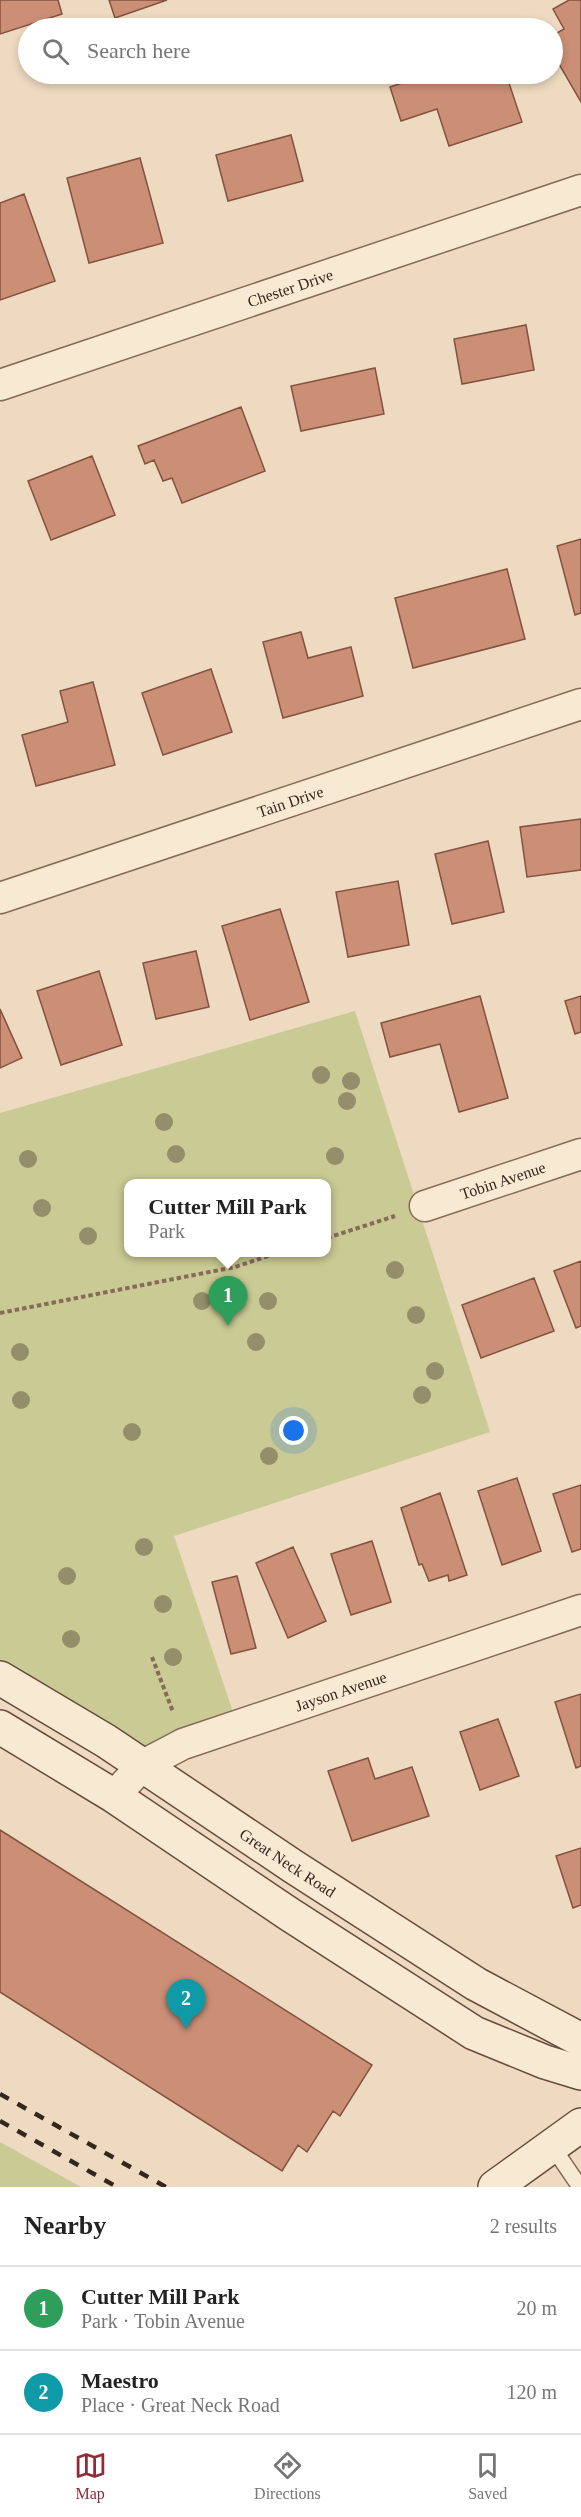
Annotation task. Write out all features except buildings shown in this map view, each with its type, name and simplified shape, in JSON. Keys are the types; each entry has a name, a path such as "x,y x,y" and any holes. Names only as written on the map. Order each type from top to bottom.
{"main road":[{"name":"Great Neck Road","path":"0,1678 143,1765 294,1867 476,1984 581,2039"},
{"path":"0,1727 114,1796 289,1914 474,2032 545,2062 581,2073"},
{"path":"495,2187 581,2125"}],"street":[{"name":"Chester Drive","path":"0,385 581,190"},
{"name":"Tain Drive","path":"0,898 581,704"},
{"name":"Tobin Avenue","path":"425,1206 581,1154"},
{"name":"Jayson Avenue","path":"114,1796 143,1765 183,1744 581,1610"}],"lane":[{"path":"552,2146 580,2187"}],"path":[{"path":"331,1237 425,1206"},
{"path":"0,1313 235,1267 265,1257"},
{"path":"152,1658 175,1719"}],"green space":[{"path":"355,1011 490,1432 174,1536 236,1721 132,1758 0,1680 0,1113"},
{"path":"0,2142 81,2187 0,2187"}],"railway":[{"path":"0,2094 166,2187"},
{"path":"0,2121 117,2187"}],"place":[{"name":"Cutter Mill Park","path":"228,1326"},
{"name":"Maestro","path":"186,2029"}]}
